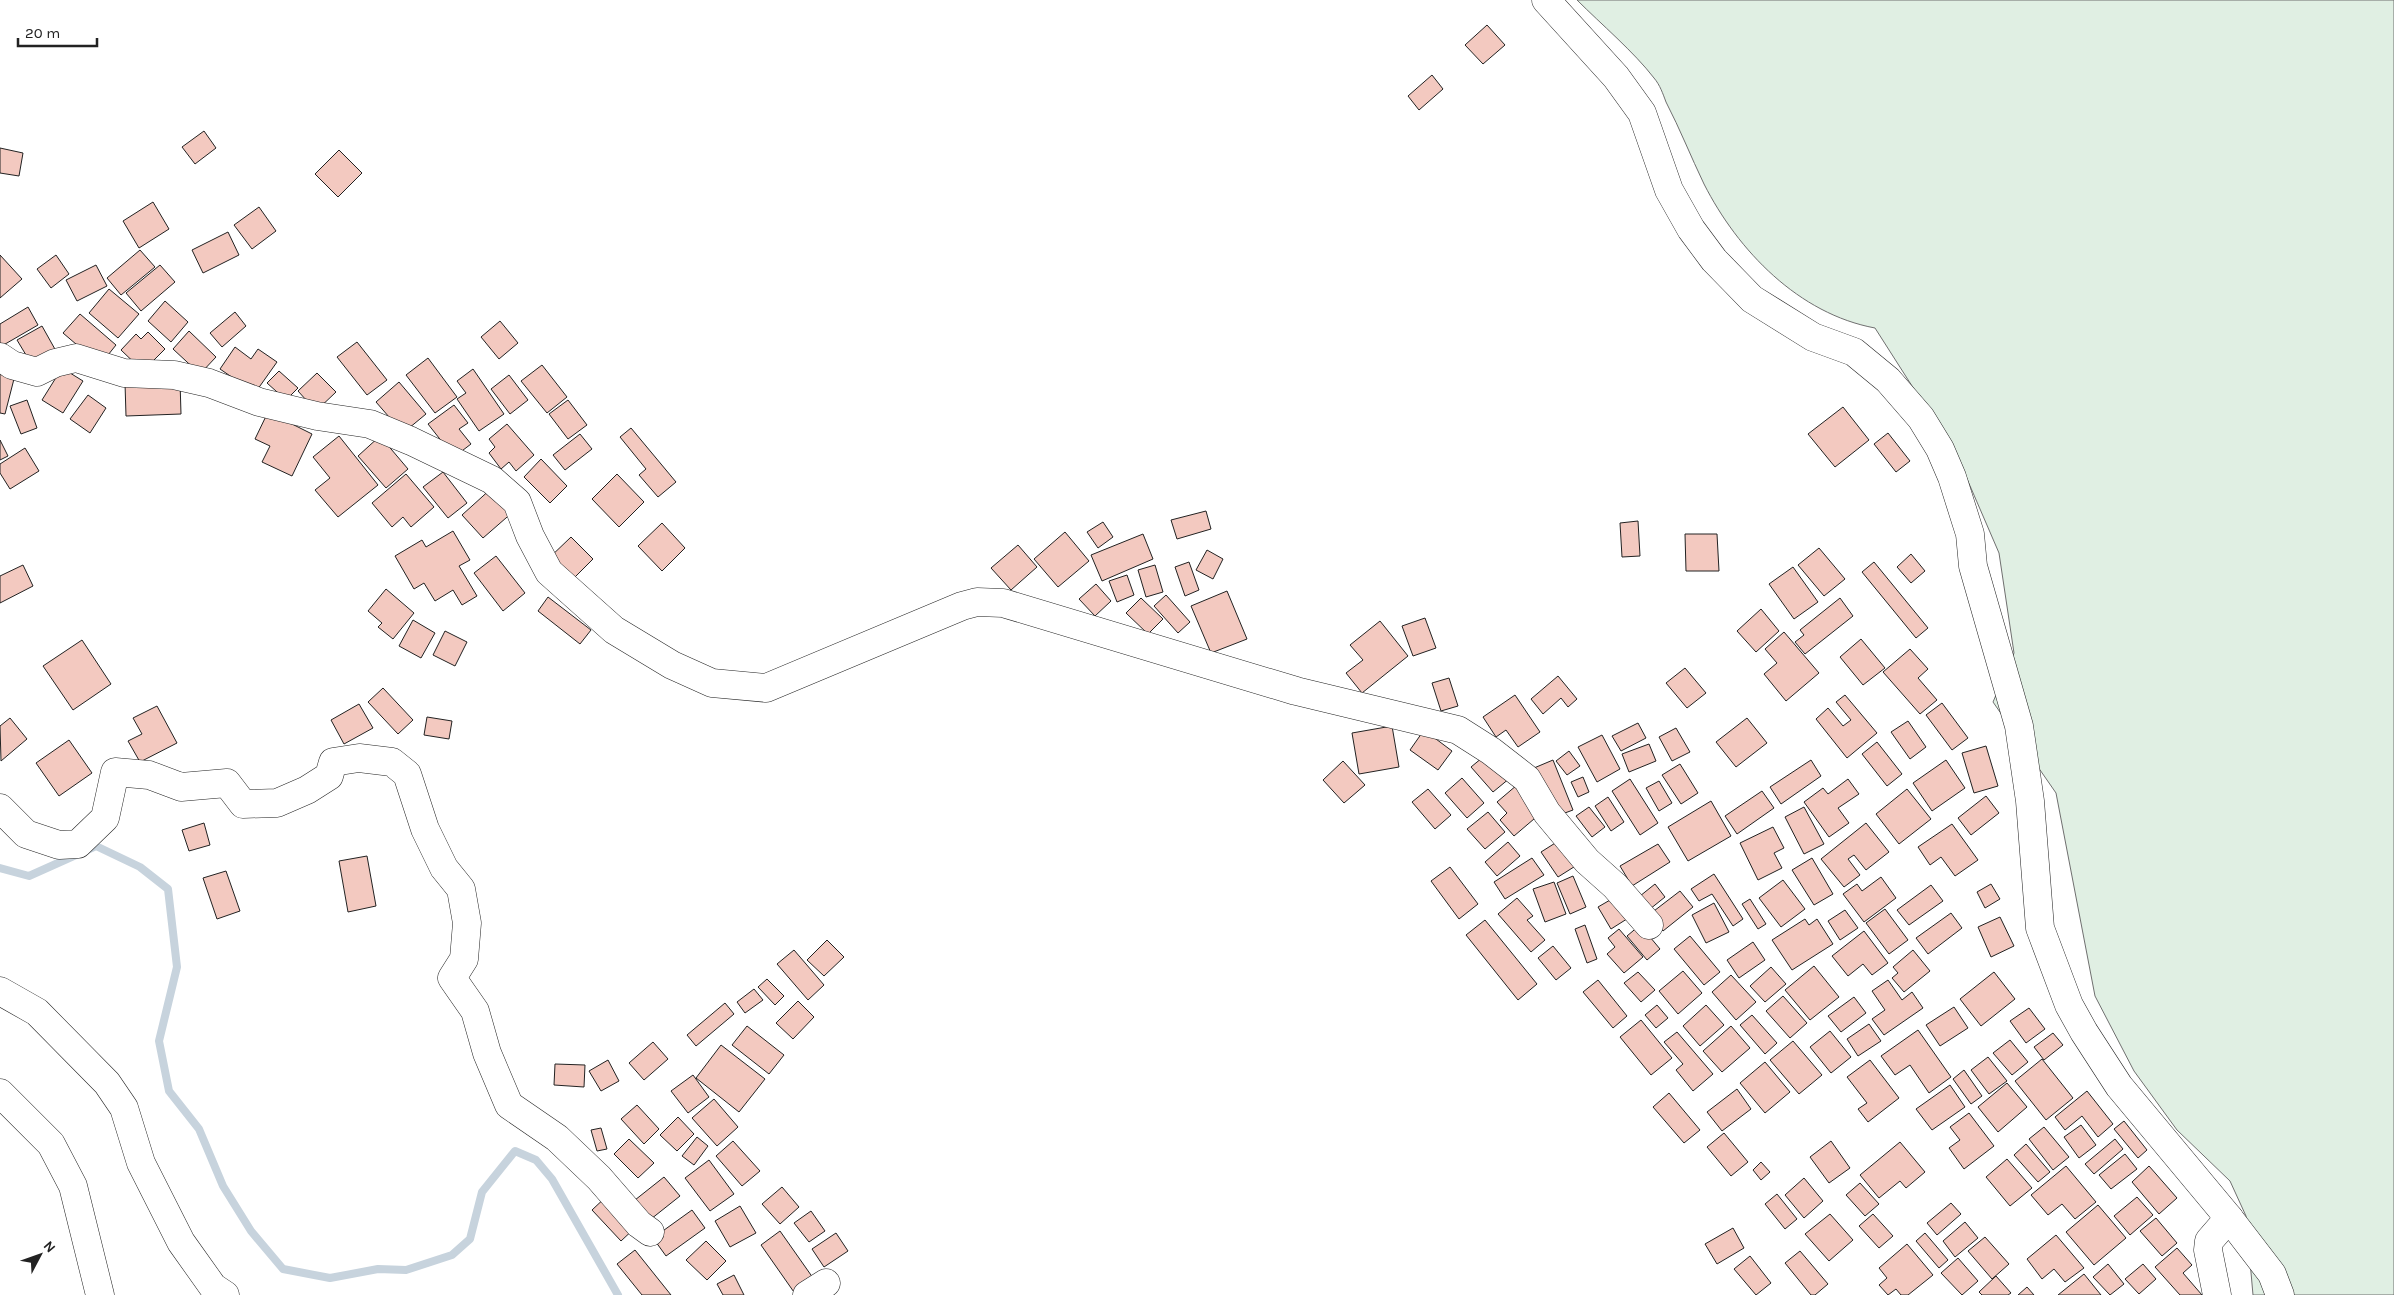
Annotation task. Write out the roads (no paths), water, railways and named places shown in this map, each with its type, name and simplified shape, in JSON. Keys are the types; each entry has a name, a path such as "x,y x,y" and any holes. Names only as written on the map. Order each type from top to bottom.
{"street":[{"path":"1546,0 1616,77 1642,114 1669,190 1691,229 1714,260 1752,299 1813,337 1854,352 1888,380 1921,418 1940,448 1952,477 1970,534 1973,566 2019,726 2030,801 2040,928 2069,1005 2119,1086 2229,1218 2272,1274 2280,1295"},
{"path":"0,356 12,365 37,372 55,363 76,358 124,373 174,375 209,382 259,402 317,416 370,424 411,441 492,480 517,502 530,536 549,572 614,630 672,665 712,683 766,688 820,664 931,621 962,606 977,602 1004,603 1296,691 1458,730 1491,751 1527,779 1547,813 1587,861 1615,886 1649,925"},
{"path":"0,808 26,834 59,845 78,844 105,818 115,772 149,775 181,786 227,783 243,804 277,803 306,790 329,776 334,762 359,758 392,762 407,774 425,829 444,868 461,889 467,923 464,959 452,978 475,1011 487,1053 509,1105 557,1138 599,1178 639,1224 650,1232"},
{"path":"0,991 36,1012 107,1083 124,1108 141,1163 181,1242 213,1287 225,1295"},
{"path":"0,1093 51,1144 73,1186 100,1295"},
{"path":"2217,1295 2208,1250 2209,1241 2229,1218"}],"waterway":[{"path":"0,868 29,876 96,846 140,867 168,889 177,967 159,1041 169,1091 199,1129 223,1186 251,1231 283,1269 330,1278 378,1269 406,1270 452,1255 470,1239 482,1192 515,1151 536,1160 552,1179 618,1295"}]}
